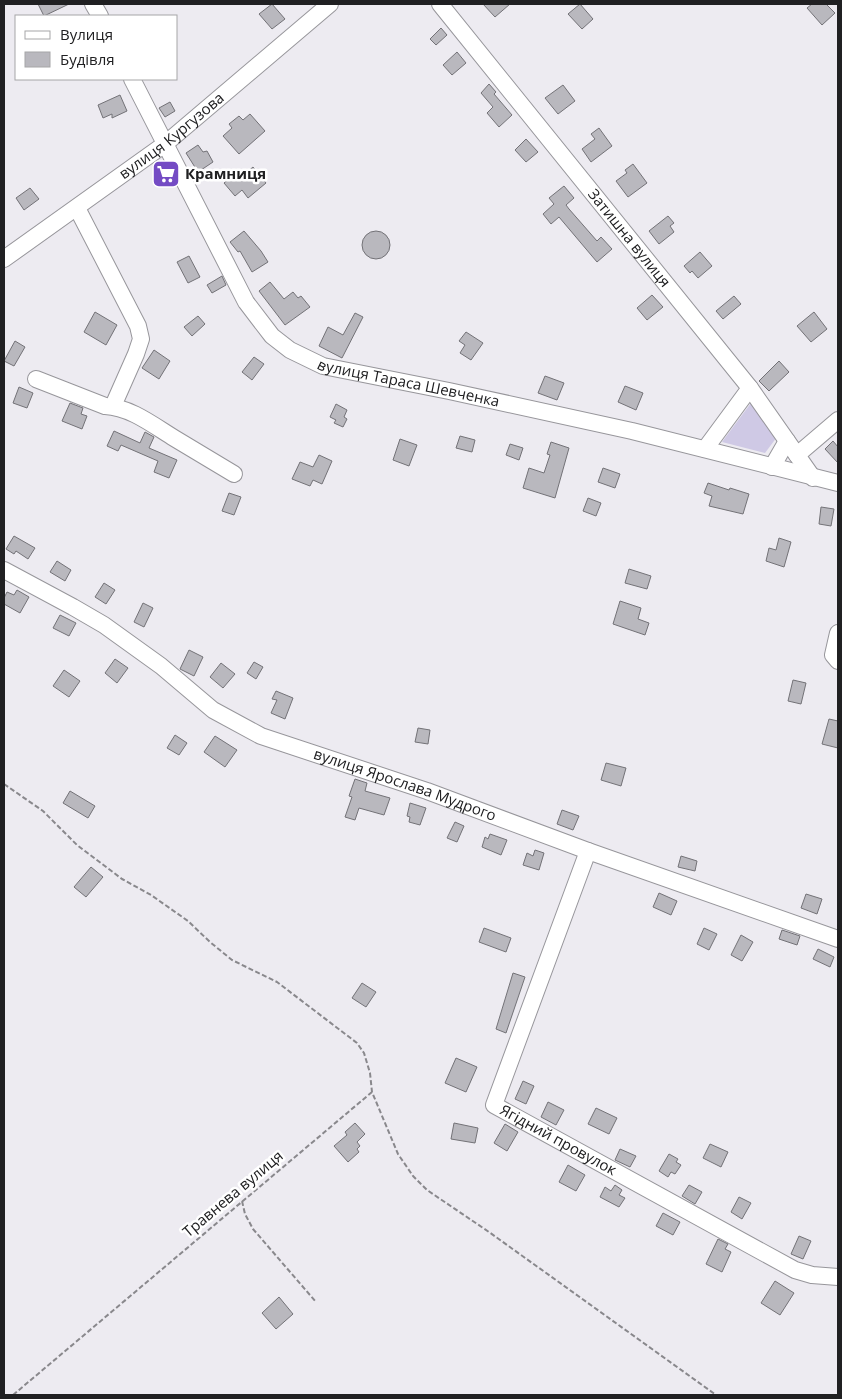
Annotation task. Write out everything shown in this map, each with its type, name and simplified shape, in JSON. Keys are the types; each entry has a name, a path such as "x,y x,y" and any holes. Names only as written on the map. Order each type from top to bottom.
{"street":[{"path":"93,4 99,15"},
{"name":"вулиця Кургузова","path":"4,259 165,144 330,4"},
{"name":"Затишна вулиця","path":"440,4 750,388 813,478"},
{"name":"вулиця Тараса Шевченка","path":"133,80 246,302 272,336 290,350 323,366 478,397 632,431 838,483"},
{"path":"77,208 138,326 141,340 113,406"},
{"path":"36,379 105,406 113,406 124,410 234,474"},
{"path":"705,449 750,388"},
{"path":"797,455 838,420"},
{"path":"772,466 787,441"},
{"name":"вулиця Ярослава Мудрого","path":"4,570 104,625 161,666 213,710 261,736 427,791 588,851 838,939"},
{"path":"838,634 833,650 833,655 838,661"},
{"name":"Ягідний провулок","path":"588,851 494,1105 795,1270 812,1275 834,1274"}],"path":[{"path":"4,784 43,811 77,845 122,879 151,895 188,920 232,960 277,982 358,1042 364,1053 370,1073 372,1092 398,1154 413,1176 427,1190 489,1232 716,1395"},
{"name":"Травнева вулиця","path":"13,1395 372,1092"},
{"path":"242,1201 245,1214 253,1228 316,1302"}],"shaded area":[{"path":"751,403 777,437 765,453 722,442"}],"building":[{"path":"38,4 69,4 46,15 44,15"},
{"path":"272,4 285,19 272,29 259,14"},
{"path":"483,4 510,4 495,17"},
{"path":"580,4 593,19 582,29 568,14"},
{"path":"812,4 826,4 835,13 822,25 807,8"},
{"path":"441,28 447,35 436,45 430,39"},
{"path":"457,52 466,63 452,75 443,65"},
{"path":"489,84 496,92 494,94 512,115 499,127 487,113 493,107 481,93"},
{"path":"563,85 575,101 558,114 545,98"},
{"path":"120,95 127,111 112,118 112,114 103,118 98,105"},
{"path":"170,102 175,111 165,117 159,108"},
{"path":"250,114 265,131 239,154 223,136 232,128 229,124 239,116 243,120"},
{"path":"599,128 612,146 591,162 582,149 595,139 591,134"},
{"path":"526,139 538,152 526,162 515,150"},
{"path":"198,145 203,152 207,151 213,162 198,172 186,153"},
{"path":"164,164 173,180 165,184 157,168"},
{"path":"633,164 647,183 628,197 616,181 627,173 625,170"},
{"path":"253,167 266,183 248,198 242,190 235,196 224,183 237,172 241,177"},
{"path":"564,186 574,198 566,205 569,209 597,241 601,237 612,249 597,262 559,217 551,224 543,214 554,204 549,198"},
{"path":"30,188 39,199 24,210 16,198"},
{"path":"668,216 674,223 670,226 674,232 659,244 649,231"},
{"path":"244,231 268,262 252,272 240,251 238,252 230,242"},
{"path":"376,231 386,235 390,245 386,255 376,259 366,255 362,245 366,235"},
{"path":"700,252 712,266 698,278 684,266"},
{"path":"189,256 200,277 188,283 177,262"},
{"path":"222,276 226,285 212,293 207,285"},
{"path":"270,282 284,299 293,292 298,298 301,296 310,307 285,325 259,291"},
{"path":"652,295 663,307 647,320 637,308"},
{"path":"734,296 741,304 723,319 716,311"},
{"path":"95,312 117,325 106,345 84,332"},
{"path":"814,312 827,329 811,342 797,326"},
{"path":"355,313 363,317 342,358 319,346 328,327 343,335"},
{"path":"198,316 205,324 192,336 184,327"},
{"path":"466,332 483,343 471,360 460,353 465,345 459,341"},
{"path":"15,341 25,347 14,366 4,361"},
{"path":"154,350 170,361 159,379 142,368"},
{"path":"254,357 264,364 252,380 242,372"},
{"path":"779,361 789,372 769,391 759,381"},
{"path":"545,376 564,383 557,400 538,393"},
{"path":"625,386 643,393 636,410 618,402"},
{"path":"19,387 33,393 27,408 13,403"},
{"path":"70,403 83,408 81,414 87,416 82,429 62,421"},
{"path":"336,404 347,410 344,417 347,419 343,427 334,423 336,420 330,417"},
{"path":"114,431 140,443 145,432 154,437 149,448 177,460 169,478 154,472 158,461 121,445 118,451 107,446"},
{"path":"460,436 475,440 472,452 456,448"},
{"path":"400,439 417,445 409,466 393,460"},
{"path":"833,441 838,447 838,463 825,449"},
{"path":"551,442 569,448 555,498 523,488 529,468 544,473 550,455 547,454"},
{"path":"510,444 523,448 519,460 506,455"},
{"path":"319,455 332,461 322,484 313,480 310,486 292,479 300,462 313,467"},
{"path":"603,468 620,474 615,488 598,482"},
{"path":"708,483 749,494 743,514 709,506 712,496 704,493"},
{"path":"229,493 241,497 234,515 222,511"},
{"path":"588,498 601,503 596,516 583,511"},
{"path":"821,507 834,509 831,526 819,524"},
{"path":"14,536 35,548 28,559 16,551 14,554 6,549"},
{"path":"779,538 791,542 784,567 766,561 769,548 776,550"},
{"path":"57,561 71,570 65,581 50,572"},
{"path":"629,569 651,576 647,589 625,583"},
{"path":"104,583 115,590 106,604 95,597"},
{"path":"17,590 29,597 20,613 4,604 7,592 14,595"},
{"path":"620,601 641,608 638,619 649,623 645,635 613,624"},
{"path":"143,603 153,608 144,627 134,622"},
{"path":"60,615 76,623 69,636 53,628"},
{"path":"189,650 203,657 194,676 180,669"},
{"path":"115,659 128,668 117,683 105,673"},
{"path":"254,662 263,667 256,679 247,673"},
{"path":"221,663 235,674 223,688 210,677"},
{"path":"64,670 80,681 69,697 53,686"},
{"path":"793,680 806,683 801,704 788,701"},
{"path":"276,691 293,698 285,719 271,713 277,700 272,699"},
{"path":"829,719 838,721 838,748 822,744"},
{"path":"418,728 430,730 428,744 415,742"},
{"path":"175,735 187,743 179,755 167,748"},
{"path":"215,736 237,750 225,767 204,752"},
{"path":"606,763 626,768 621,786 601,780"},
{"path":"355,779 367,783 365,791 390,798 384,815 359,808 355,820 345,817 352,797 349,796"},
{"path":"70,791 95,806 88,818 63,803"},
{"path":"410,803 426,808 420,825 409,822 410,817 407,816"},
{"path":"562,810 579,816 573,830 557,824"},
{"path":"455,822 464,826 457,842 447,838"},
{"path":"490,834 507,840 501,855 482,847 485,837 488,839"},
{"path":"535,850 544,853 539,870 523,865 527,853 533,856"},
{"path":"681,856 697,861 695,871 678,867"},
{"path":"91,867 103,877 86,897 74,887"},
{"path":"659,893 677,901 671,915 653,907"},
{"path":"806,894 822,899 817,914 801,908"},
{"path":"484,928 511,938 506,952 479,942"},
{"path":"704,928 717,934 709,950 697,944"},
{"path":"782,930 800,936 797,945 779,939"},
{"path":"741,935 753,942 742,961 731,955"},
{"path":"818,949 834,957 830,967 813,959"},
{"path":"513,973 525,977 506,1033 496,1029"},
{"path":"362,983 376,992 366,1007 352,998"},
{"path":"456,1058 477,1067 466,1092 445,1083"},
{"path":"523,1081 534,1086 526,1104 515,1099"},
{"path":"548,1102 564,1110 556,1125 541,1117"},
{"path":"596,1108 617,1118 609,1134 588,1124"},
{"path":"355,1123 365,1134 357,1142 360,1146 357,1149 359,1152 348,1162 334,1146 347,1135 345,1132"},
{"path":"454,1123 478,1128 475,1143 451,1139"},
{"path":"505,1124 518,1132 507,1151 494,1143"},
{"path":"710,1144 728,1152 721,1167 703,1158"},
{"path":"620,1149 636,1156 630,1167 615,1160"},
{"path":"669,1154 678,1159 676,1162 681,1165 675,1174 671,1172 668,1177 659,1171"},
{"path":"568,1165 585,1175 576,1191 559,1182"},
{"path":"615,1185 622,1190 619,1195 625,1198 619,1207 600,1197 605,1187 611,1191"},
{"path":"689,1185 702,1192 695,1204 682,1196"},
{"path":"739,1197 751,1203 742,1219 731,1212"},
{"path":"663,1213 680,1222 673,1235 656,1226"},
{"path":"799,1236 811,1241 803,1259 791,1254"},
{"path":"718,1239 728,1244 725,1249 731,1252 722,1272 706,1264"},
{"path":"775,1281 794,1293 780,1315 761,1303"},
{"path":"279,1297 293,1314 276,1329 262,1313"}],"place":[{"name":"Крамниця","path":"166,174"}]}
